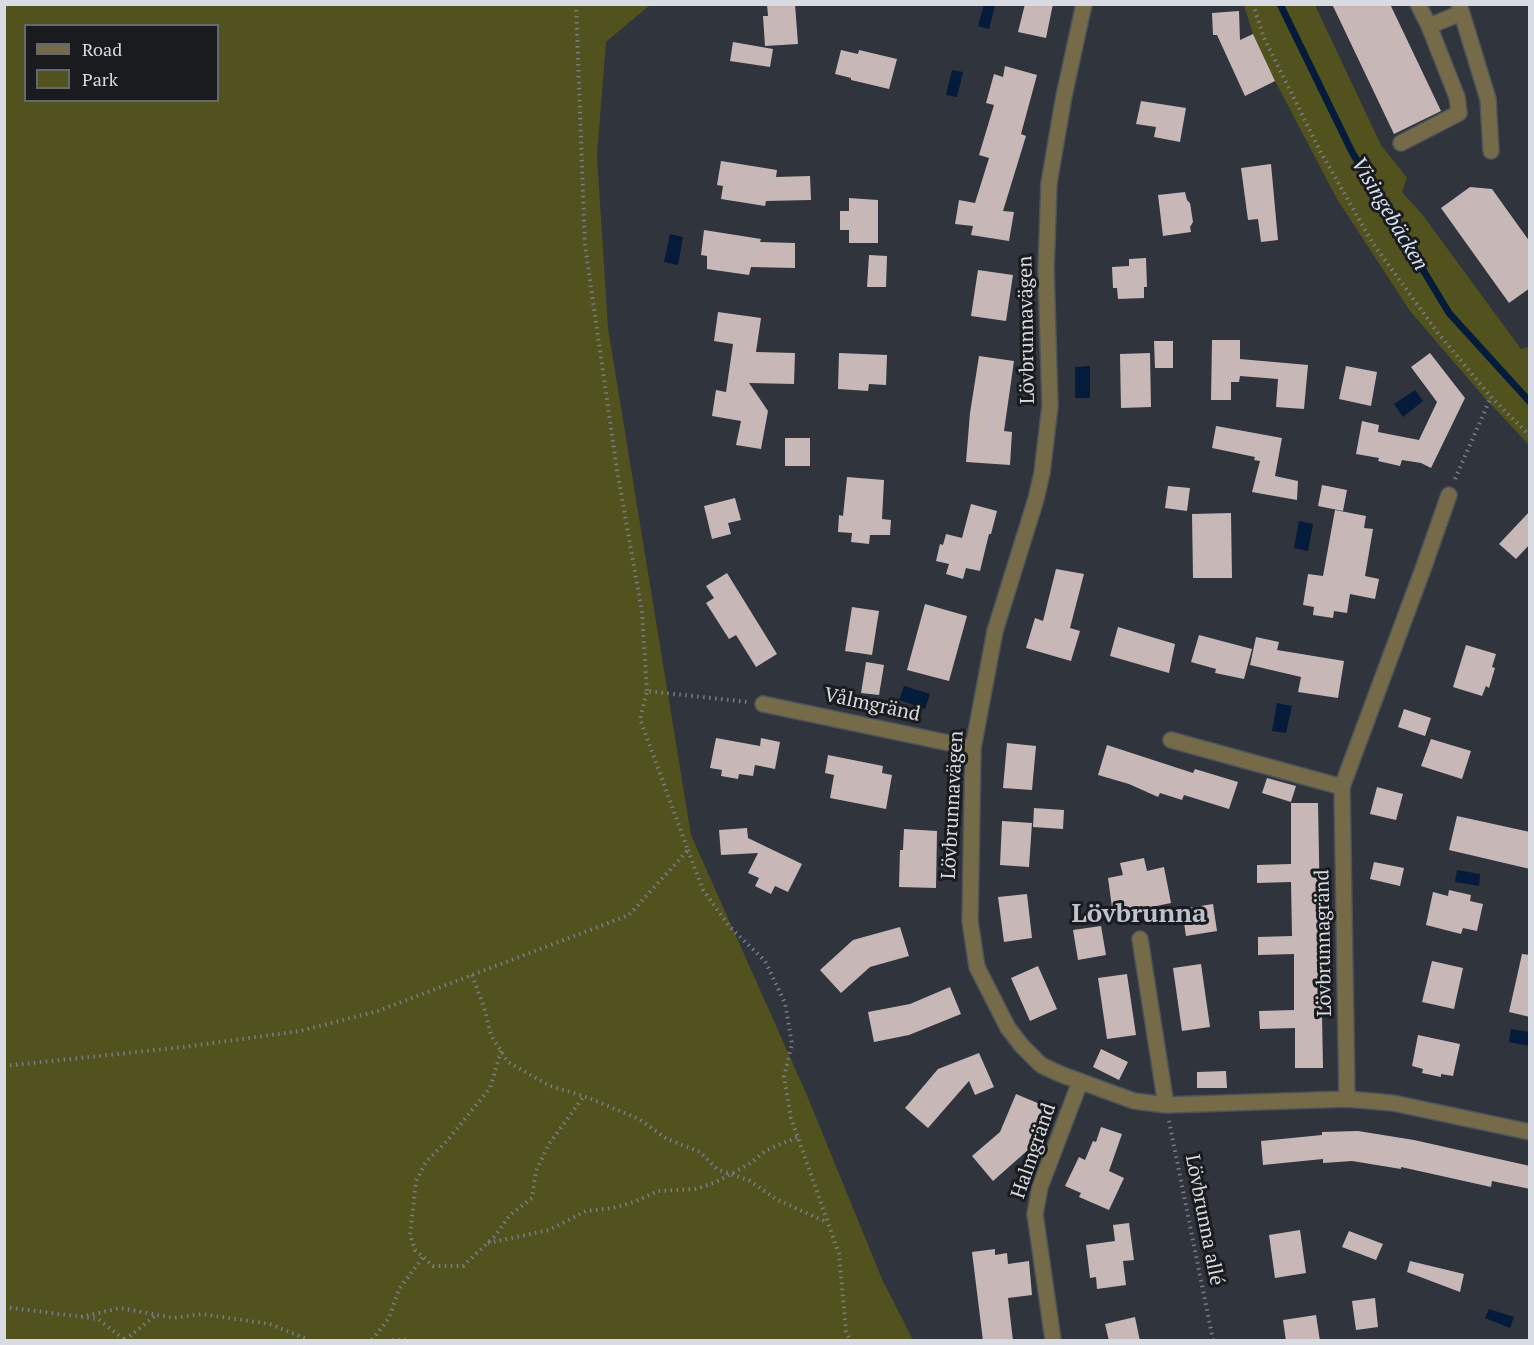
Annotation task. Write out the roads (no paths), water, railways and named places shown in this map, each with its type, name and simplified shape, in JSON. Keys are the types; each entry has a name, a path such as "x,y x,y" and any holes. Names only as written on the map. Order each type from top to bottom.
{"street":[{"name":"Lövbrunnavägen","path":"1084,4 1064,96 1049,183 1046,270 1050,406 1042,473 1034,507 995,631 973,747 970,921 977,967 1008,1028 1022,1047 1041,1065 1134,1101 1166,1105 1347,1100 1394,1103 1530,1132"},
{"path":"1401,143 1459,112 1457,97 1418,4"},
{"path":"1429,26 1460,9 1488,99 1491,151"},
{"name":"Lövbrunnagränd","path":"1347,1100 1342,787 1449,495"},
{"name":"Vålmgränd","path":"763,704 973,747"},
{"path":"1171,740 1342,787"},
{"path":"1140,939 1166,1105"},
{"name":"Halmgränd","path":"1053,1341 1035,1214 1040,1187 1080,1082"}],"water":[{"path":"984,4 995,5 989,29 978,26"},
{"path":"952,70 963,72 957,97 946,95"},
{"path":"670,234 683,237 678,265 664,262"},
{"path":"1090,366 1090,398 1075,398 1075,367"},
{"path":"1415,390 1423,401 1403,417 1394,404"},
{"path":"1299,521 1313,524 1308,551 1294,548"},
{"path":"904,686 930,694 925,709 899,700"},
{"path":"1277,703 1292,706 1286,733 1272,731"},
{"path":"1457,870 1480,874 1479,886 1455,882"},
{"path":"1511,1029 1529,1032 1529,1046 1509,1042"},
{"path":"1489,1309 1514,1317 1510,1328 1485,1318"}],"waterway":[{"name":"Visingebäcken","path":"1280,4 1352,152 1449,313 1530,402"}],"district":[{"name":"Lövbrunna","path":"1139,915"}]}
